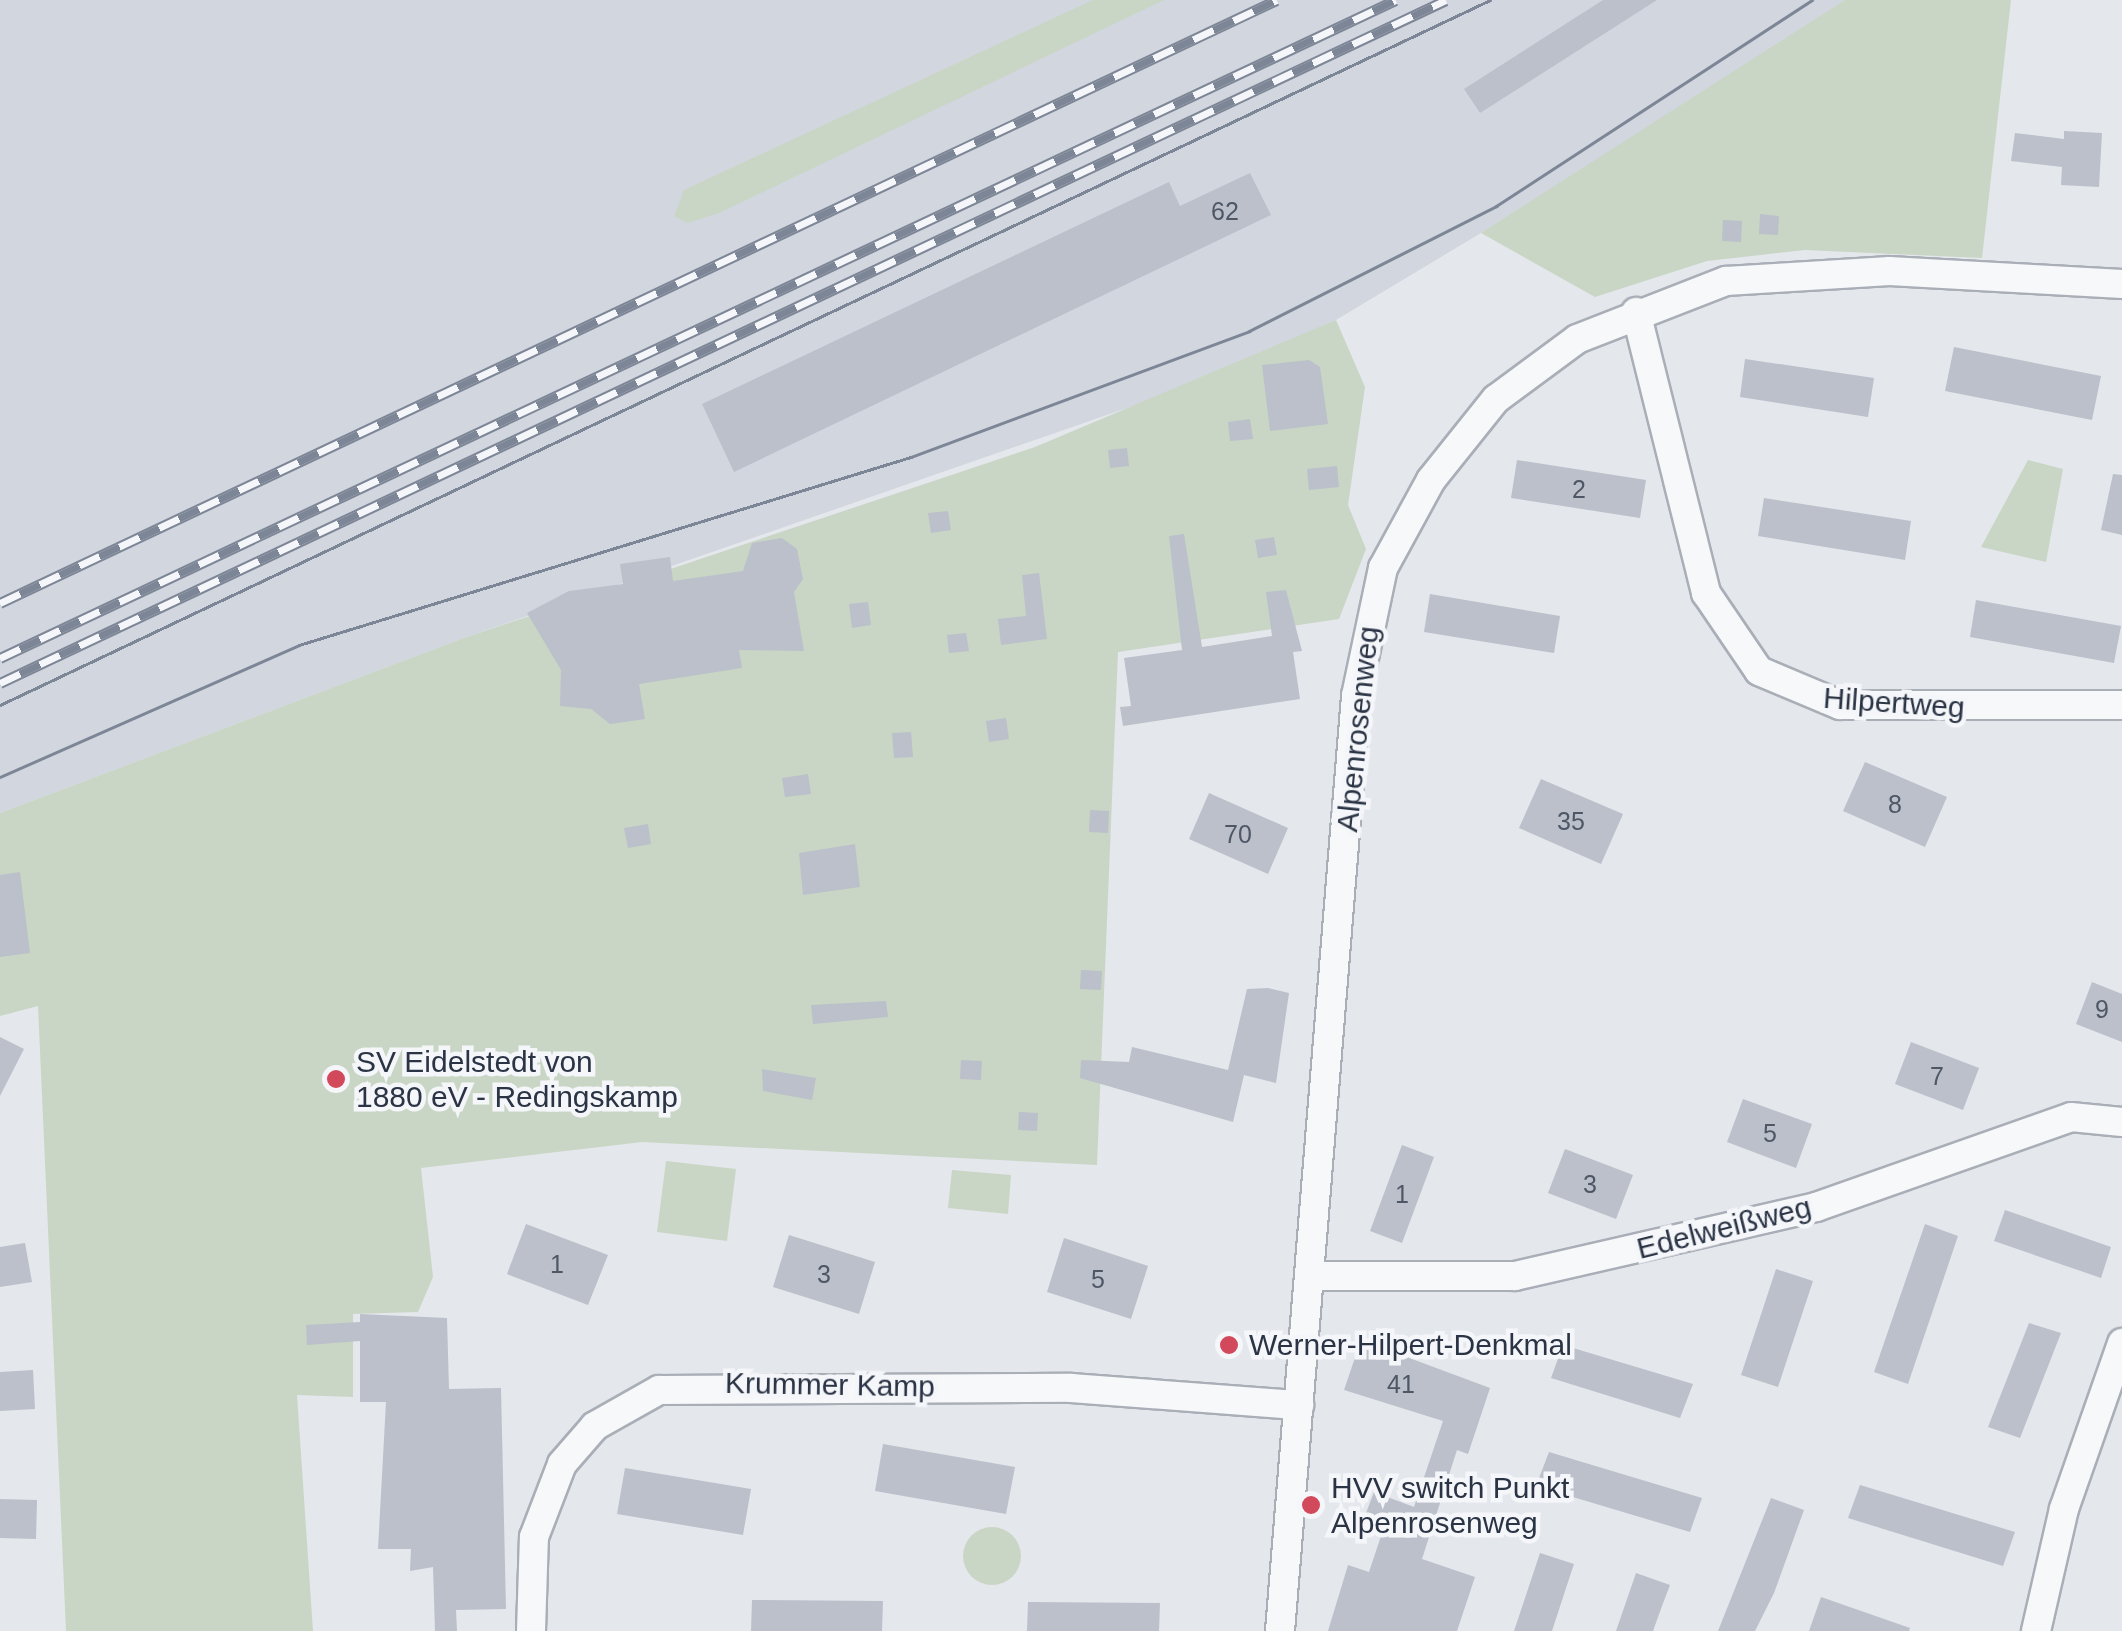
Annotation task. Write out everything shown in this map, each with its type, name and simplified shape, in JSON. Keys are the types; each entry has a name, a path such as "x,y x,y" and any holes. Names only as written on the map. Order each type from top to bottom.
{"street":[{"name":"Alpenrosenweg","path":"1280,1631 1312,1276 1356,696 1383,568 1430,480 1496,399 1576,340 1636,312 1726,282 1789,273 2122,284"},
{"name":"Hilpertweg","path":"1636,312 1706,593 1759,671 1840,705 2122,705"},
{"name":"Edelweißweg","path":"1312,1276 1514,1276 1816,1207 2071,1117 2122,1122"},
{"path":"2036,1631 2064,1508 2122,1343"},
{"name":"Krummer Kamp","path":"531,1631 534,1537 562,1464 595,1426 659,1390 1071,1388 1299,1405"}],"shaded area":[{"path":"0,0 1845,0 1631,143 1336,320 1182,389 464,638 0,813"}],"green space":[{"path":"1093,0 1164,0 719,213 688,223 674,216 684,190"},
{"path":"1845,0 2011,0 1982,258 1805,250 1707,261 1595,297 1481,233"},
{"path":"1336,320 1365,387 1348,505 1366,549 1339,619 1118,652 1097,1165 642,1142 421,1168 433,1277 418,1312 353,1314 353,1397 297,1395 313,1631 66,1631 38,1006 0,1016 0,813 464,638 1035,447"},
{"path":"2028,460 2063,469 2046,562 1981,547"},
{"path":"666,1161 736,1169 727,1241 657,1232"},
{"path":"952,1170 1011,1175 1008,1214 948,1208"},
{"path":"992,1527 1012,1536 1021,1556 1012,1576 992,1585 972,1576 963,1556 972,1536"}],"building":[{"path":"1603,0 1657,0 1480,113 1464,89"},
{"path":"2064,131 2102,133 2099,187 2061,185 2062,167 2011,161 2015,133 2064,139"},
{"path":"1250,173 1271,215 734,472 702,404 1169,182 1180,206"},
{"path":"1760,214 1779,216 1778,235 1759,234"},
{"path":"1723,220 1742,221 1741,242 1722,241"},
{"path":"1954,347 2101,376 2092,420 1945,391"},
{"path":"1745,359 1874,378 1868,417 1740,397"},
{"path":"1309,360 1320,367 1328,424 1270,431 1262,365"},
{"path":"1250,419 1253,439 1230,441 1228,422"},
{"path":"1127,448 1129,466 1110,468 1108,450"},
{"path":"1517,460 1646,480 1640,518 1511,498"},
{"path":"1337,466 1339,487 1309,490 1307,469"},
{"path":"2113,474 2122,475 2122,535 2101,530"},
{"path":"1764,498 1911,521 1905,560 1758,536"},
{"path":"948,511 951,530 931,533 928,513"},
{"path":"1184,534 1202,647 1272,636 1266,592 1286,590 1302,651 1293,652 1300,699 1123,726 1120,707 1131,706 1124,658 1182,650 1169,536"},
{"path":"1274,537 1277,555 1258,558 1255,540"},
{"path":"782,538 797,549 803,579 794,592 804,651 739,650 742,668 639,684 645,719 610,724 591,709 560,706 561,670 527,613 569,591 623,584 620,564 670,557 673,581 743,571 752,543"},
{"path":"1039,573 1047,639 1001,645 998,619 1026,616 1022,575"},
{"path":"1430,594 1560,616 1554,653 1424,632"},
{"path":"1976,600 2121,626 2114,663 1970,637"},
{"path":"868,602 871,625 852,628 849,604"},
{"path":"966,633 969,651 949,653 947,635"},
{"path":"1006,718 1009,739 989,742 986,721"},
{"path":"911,732 913,757 894,758 892,733"},
{"path":"1865,762 1947,797 1925,847 1843,811"},
{"path":"808,774 811,794 785,797 782,778"},
{"path":"1541,779 1623,814 1601,864 1519,828"},
{"path":"1209,793 1288,828 1268,874 1189,839"},
{"path":"1090,810 1109,811 1108,833 1089,832"},
{"path":"648,824 651,844 628,848 624,828"},
{"path":"855,844 860,887 803,895 799,853"},
{"path":"20,872 30,953 0,957 0,875"},
{"path":"1081,970 1102,971 1101,990 1080,989"},
{"path":"2092,982 2122,994 2122,1042 2076,1024"},
{"path":"1247,989 1289,993 1276,1083 1244,1075 1233,1122 1080,1078 1081,1060 1129,1062 1132,1047 1228,1070"},
{"path":"886,1001 888,1017 813,1024 811,1005"},
{"path":"0,1037 24,1049 0,1096"},
{"path":"1911,1042 1979,1068 1963,1110 1895,1084"},
{"path":"961,1060 982,1061 981,1080 960,1079"},
{"path":"762,1069 816,1078 812,1100 763,1091"},
{"path":"1743,1099 1812,1124 1796,1168 1727,1142"},
{"path":"1019,1112 1038,1113 1037,1131 1018,1130"},
{"path":"1402,1145 1434,1157 1402,1243 1370,1231"},
{"path":"1565,1149 1633,1175 1616,1219 1548,1193"},
{"path":"2005,1210 2111,1247 2101,1278 1994,1241"},
{"path":"526,1224 608,1255 588,1305 507,1274"},
{"path":"1925,1224 1958,1236 1908,1384 1874,1372"},
{"path":"789,1235 875,1262 859,1314 773,1287"},
{"path":"1064,1238 1148,1266 1131,1319 1047,1292"},
{"path":"25,1243 32,1282 0,1287 0,1247"},
{"path":"1776,1269 1813,1281 1778,1387 1741,1375"},
{"path":"360,1314 447,1318 449,1389 501,1388 506,1609 456,1610 457,1631 435,1631 433,1567 410,1571 411,1549 378,1549 386,1402 360,1402 360,1341 307,1345 306,1325 360,1322"},
{"path":"2029,1323 2061,1333 2020,1438 1988,1427"},
{"path":"1361,1340 1490,1388 1468,1454 1457,1450 1422,1559 1475,1577 1457,1631 1328,1631 1348,1565 1369,1572 1382,1533 1361,1526 1374,1492 1414,1507 1443,1421 1344,1390"},
{"path":"1563,1345 1693,1384 1680,1418 1551,1378"},
{"path":"33,1370 35,1409 0,1411 0,1372"},
{"path":"883,1444 1015,1467 1006,1514 875,1491"},
{"path":"1549,1452 1702,1498 1690,1532 1536,1486"},
{"path":"625,1468 751,1489 743,1535 617,1514"},
{"path":"1860,1485 2015,1532 2003,1566 1848,1518"},
{"path":"1771,1498 1804,1510 1774,1593 1755,1631 1718,1631"},
{"path":"0,1499 37,1500 36,1539 0,1538"},
{"path":"1540,1553 1574,1564 1552,1631 1514,1631"},
{"path":"1636,1573 1670,1585 1653,1631 1616,1631"},
{"path":"1821,1597 1910,1628 1909,1631 1809,1631"},
{"path":"752,1600 883,1601 882,1631 751,1631"},
{"path":"1028,1602 1160,1603 1159,1631 1027,1631"}],"tram line":[{"path":"0,705 1490,0"},
{"path":"0,777 299,645 911,457 1249,331 1496,206 1812,0"}],"railway":[{"path":"0,603 1277,0"},
{"path":"0,658 1396,0"},
{"path":"0,683 1446,0"}],"place":[{"name":"SV Eidelstedt von 1880 eV - Redingskamp","path":"336,1079"},
{"name":"Werner-Hilpert-Denkmal","path":"1229,1345"},
{"name":"HVV switch Punkt Alpenrosenweg","path":"1311,1505"}]}
